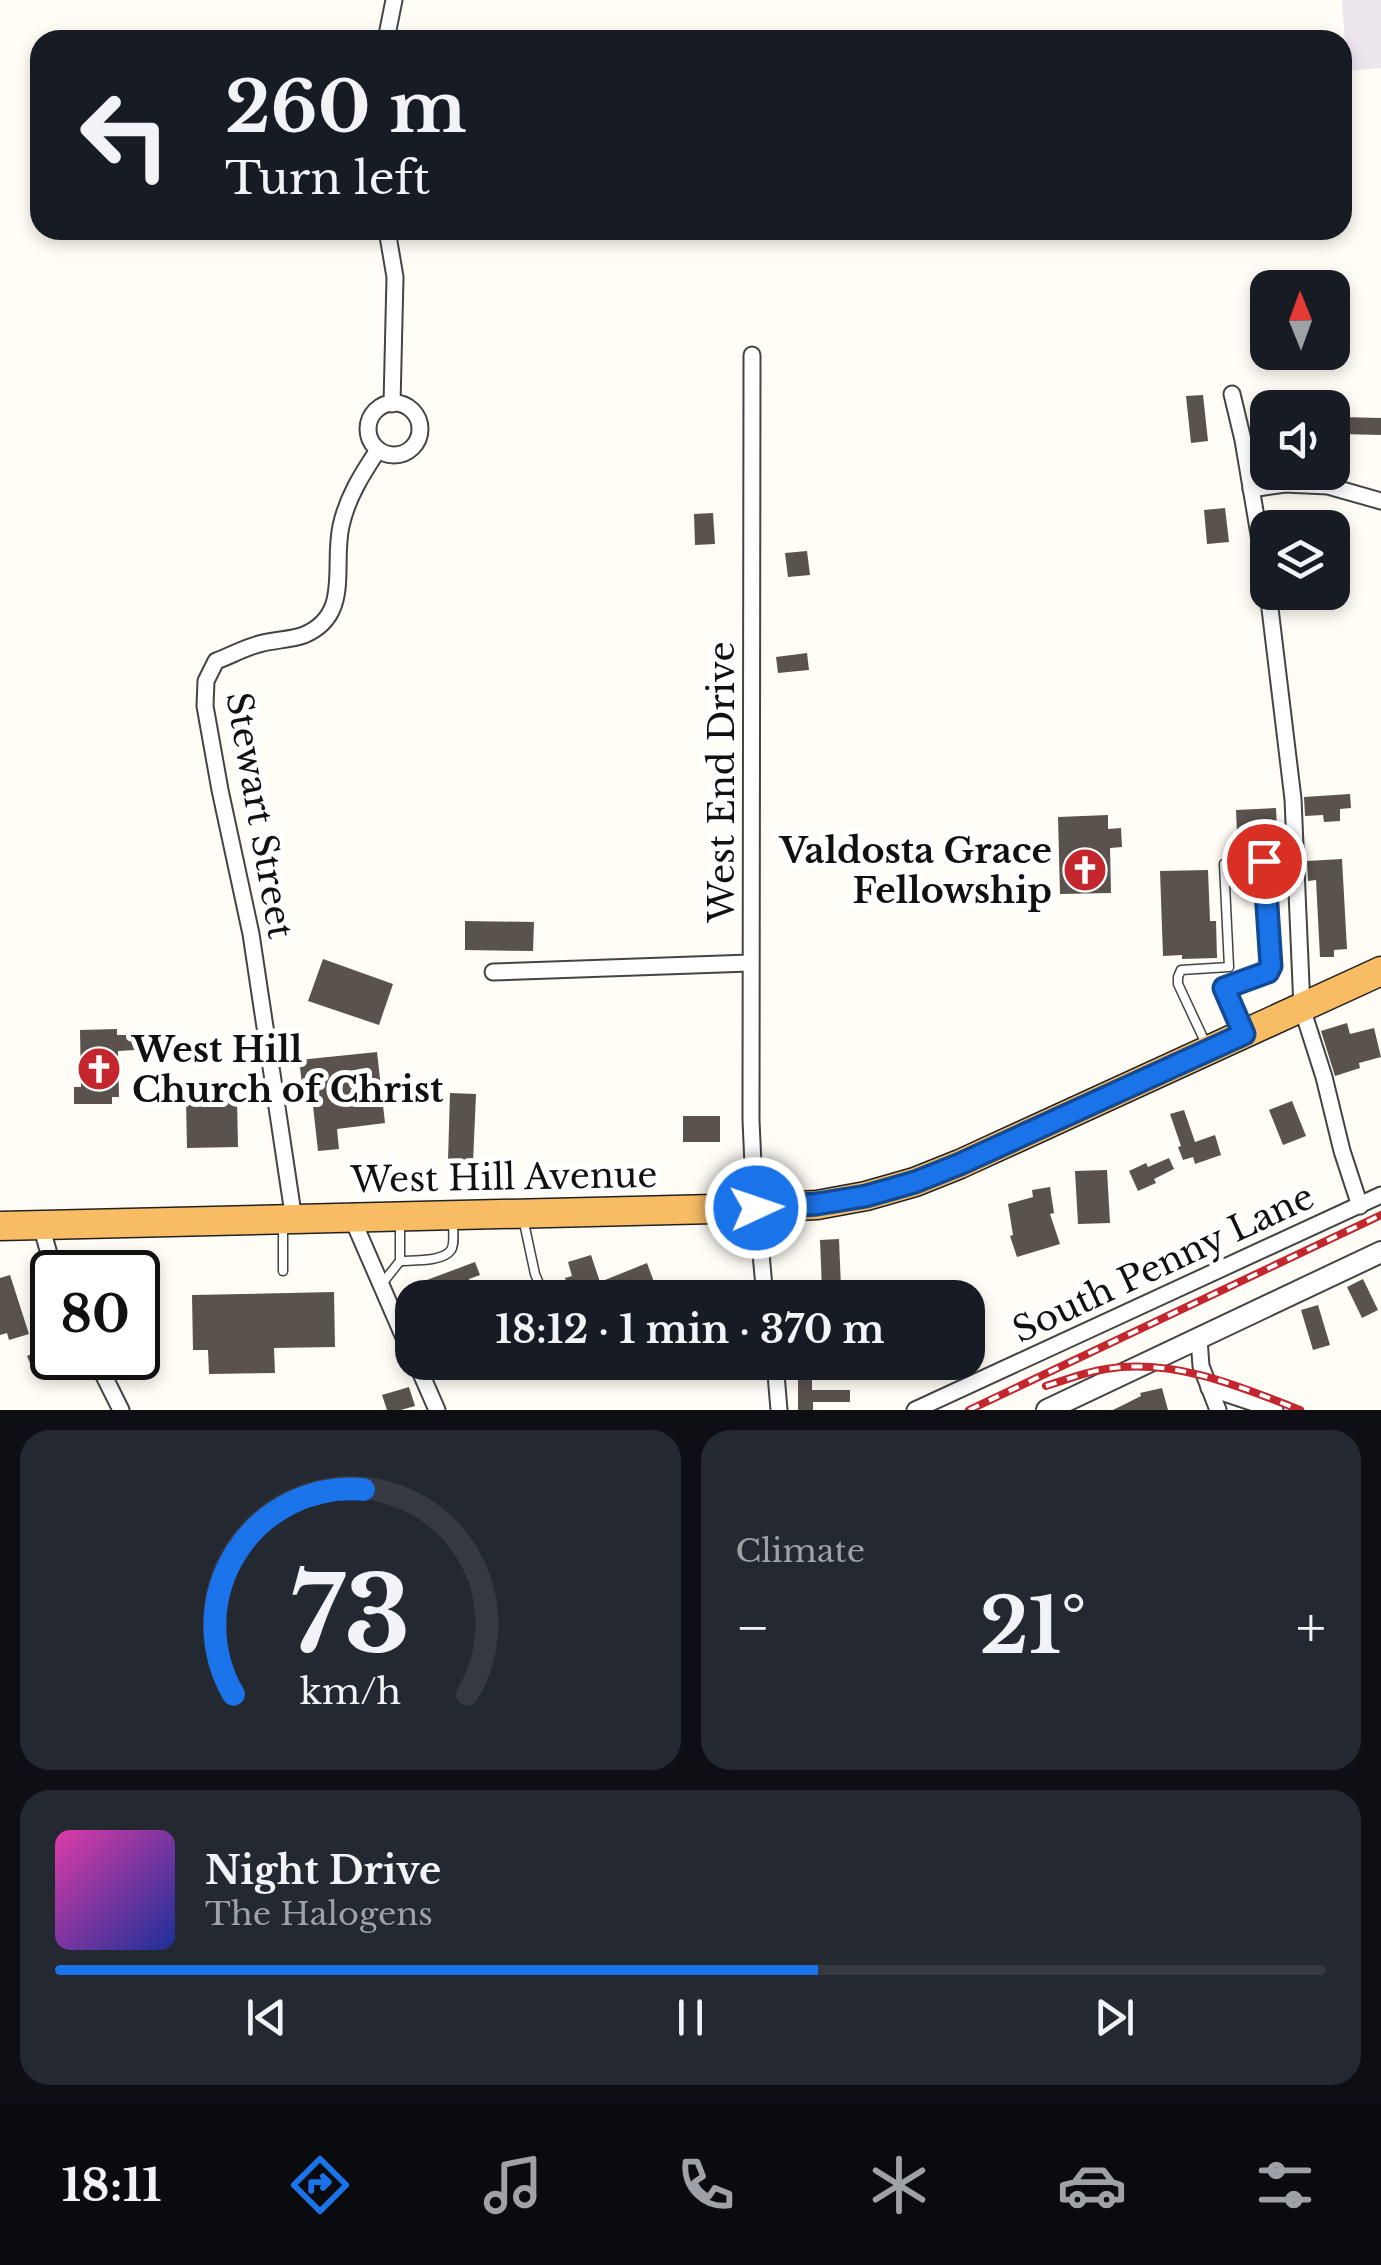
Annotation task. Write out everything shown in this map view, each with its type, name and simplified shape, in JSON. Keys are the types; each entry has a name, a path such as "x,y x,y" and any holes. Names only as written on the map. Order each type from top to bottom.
{"highway":[{"name":"West Hill Avenue","path":"0,1226 756,1208 838,1201 915,1182 960,1164 1381,971"}],"street":[{"path":"388,30 394,0"},
{"name":"Stewart Street","path":"289,1220 251,934 205,706 206,681 216,662 257,644 305,634 326,620 336,605 342,522 356,483 378,450 368,435 370,418 383,406 392,404 395,277 389,240"},
{"name":"West End Drive","path":"752,355 750,963 752,1135 762,1280"},
{"path":"1232,394 1250,489"},
{"path":"378,450 402,454 417,441 419,424 415,415 392,404"},
{"path":"1341,490 1381,502"},
{"path":"1270,610 1293,800 1302,1008 1360,1206"},
{"path":"493,972 750,963"},
{"name":"South Penny Lane","path":"915,1410 1381,1195"},
{"path":"352,1218 395,1316"},
{"path":"41,1225 48,1250"},
{"path":"1048,1410 1381,1252"},
{"path":"1199,1339 1201,1366 1218,1410"},
{"path":"106,1380 121,1410"},
{"path":"424,1380 438,1410"},
{"path":"776,1380 779,1410"},
{"path":"1208,1388 1275,1410"}],"lane":[{"path":"1244,1034 1224,988 1229,967 1224,864 1296,860"},
{"path":"1224,988 1268,972 1271,966 1264,861"},
{"path":"1210,1050 1178,978 1181,970 1229,967"},
{"path":"522,1214 537,1280"},
{"path":"400,1261 440,1257 450,1251 454,1216"},
{"path":"381,1285 400,1261 400,1217"},
{"path":"284,1271 289,1220"}],"shaded area":[{"path":"1342,0 1381,0 1381,68 1352,71 1352,30 1344,30"}],"building":[{"path":"1203,395 1208,441 1191,443 1186,396"},
{"path":"1350,417 1381,418 1381,435 1350,434"},
{"path":"1225,508 1229,542 1207,544 1204,510"},
{"path":"713,513 715,544 695,545 694,514"},
{"path":"807,551 810,575 788,577 785,553"},
{"path":"807,653 809,670 778,673 776,657"},
{"path":"1350,794 1351,808 1340,809 1340,821 1324,822 1323,815 1305,816 1304,797"},
{"path":"1276,808 1277,831 1237,833 1236,810"},
{"name":"Valdosta Grace Fellowship","path":"1108,815 1108,829 1121,828 1122,847 1110,848 1111,893 1060,894 1058,817"},
{"path":"1342,859 1347,949 1334,950 1334,957 1320,957 1316,880 1308,881 1307,861"},
{"path":"1208,870 1210,921 1216,921 1217,958 1163,956 1160,871"},
{"path":"465,921 534,922 533,951 465,950"},
{"path":"323,959 393,984 379,1025 308,1001"},
{"path":"1347,1023 1350,1034 1374,1028 1381,1057 1335,1076 1321,1031"},
{"name":"West Hill Church of Christ","path":"117,1029 117,1035 136,1035 136,1050 118,1051 119,1097 112,1097 112,1104 74,1104 74,1087 81,1087 80,1030"},
{"path":"377,1052 385,1123 337,1129 339,1149 318,1151 313,1106 305,1107 299,1060"},
{"path":"450,1093 476,1094 473,1162 448,1161"},
{"path":"237,1099 238,1147 187,1148 186,1100"},
{"path":"1292,1101 1306,1136 1283,1145 1269,1110"},
{"path":"1184,1110 1195,1142 1215,1135 1221,1155 1195,1164 1193,1157 1183,1160 1170,1114"},
{"path":"683,1116 720,1116 720,1142 683,1142"},
{"path":"1169,1158 1174,1169 1138,1191 1129,1171"},
{"path":"1107,1170 1110,1223 1078,1224 1075,1171"},
{"path":"1050,1187 1054,1213 1050,1214 1060,1244 1017,1257 1010,1236 1013,1235 1008,1204 1033,1197 1032,1190"},
{"path":"839,1239 841,1280 822,1280 820,1240"},
{"path":"591,1255 599,1280 566,1280 572,1276 568,1262"},
{"path":"475,1262 480,1275 469,1280 427,1280"},
{"path":"647,1263 653,1280 605,1280"},
{"path":"10,1275 29,1334 9,1340 7,1333 0,1335 0,1278"},
{"path":"1363,1279 1378,1310 1362,1318 1347,1287"},
{"path":"334,1292 335,1347 274,1348 275,1373 209,1374 208,1350 193,1350 192,1295"},
{"path":"1318,1305 1330,1345 1313,1350 1301,1310"},
{"path":"798,1380 812,1380 812,1390 850,1390 850,1402 813,1402 813,1410 798,1410"},
{"path":"409,1387 415,1406 387,1410 382,1395"},
{"path":"1162,1388 1168,1410 1113,1410 1141,1396 1140,1393"}],"railway":[{"path":"969,1410 1381,1215"},
{"path":"1046,1386 1106,1369 1156,1367 1205,1376 1300,1410"}],"place":[{"name":"Valdosta Grace Fellowship","path":"1085,870"},
{"name":"West Hill Church of Christ","path":"99,1069"}],"route":[{"path":"756,1208 838,1201 915,1182 1244,1034 1224,988 1268,972 1271,966 1264,861"}]}
